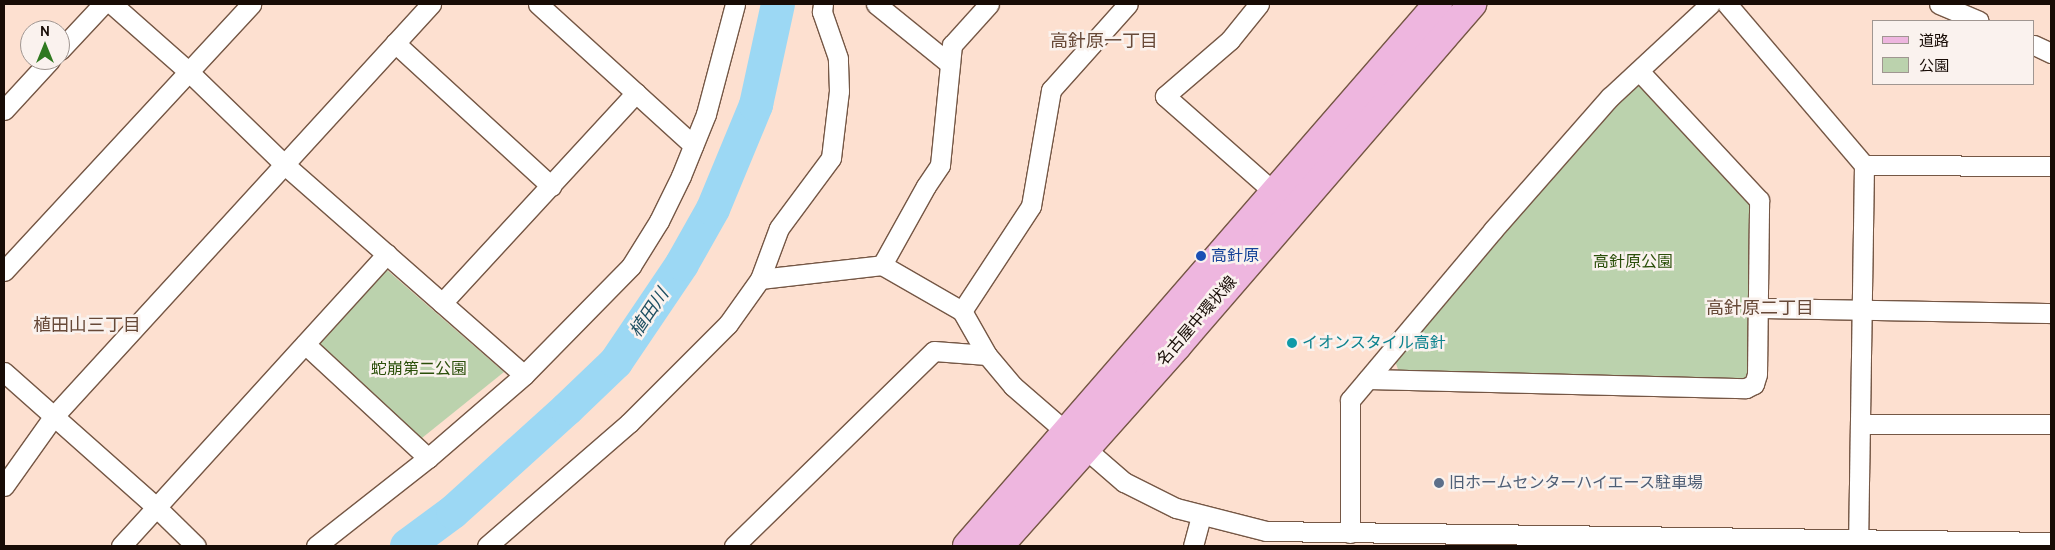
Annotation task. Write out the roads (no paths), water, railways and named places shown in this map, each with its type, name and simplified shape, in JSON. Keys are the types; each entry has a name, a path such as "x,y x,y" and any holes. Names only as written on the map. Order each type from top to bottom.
{"main road":[{"name":"名古屋中環状線","path":"999,546 1074,441 1274,192 1438,4"},
{"name":"名古屋中環状線","path":"967,546 1074,441 1177,346 1472,4"}],"street":[{"path":"70,39 103,4"},
{"path":"112,4 188,71 285,165 524,375"},
{"path":"4,271 251,4"},
{"path":"4,486 53,417 431,4"},
{"path":"538,4 693,146"},
{"path":"316,546 428,458 524,375 631,266 660,221 706,114 735,4"},
{"path":"487,546 629,423 728,324 760,279 779,228 831,158 839,91 838,58 822,12 823,4"},
{"path":"876,4 950,64"},
{"path":"882,264 940,165 952,45 989,4"},
{"path":"962,311 1031,206 1051,90 1128,4"},
{"path":"1259,4 1230,40 1165,96 1274,192"},
{"path":"1350,532 1350,400 1493,230 1610,97 1710,4"},
{"path":"1728,4 1864,165 1858,539"},
{"path":"1939,4 1977,20"},
{"path":"395,43 551,186"},
{"path":"2035,45 2051,53"},
{"path":"4,110 41,70"},
{"path":"1368,380 1746,388 1754,384 1757,374 1759,200 1639,70"},
{"path":"442,303 636,93"},
{"path":"1864,165 2051,166"},
{"path":"121,546 155,506 387,254"},
{"path":"760,279 882,264 962,311 987,355 1013,386 1074,441 1124,482 1176,508 1201,516 1266,531 1350,532 1557,541 1858,539 2051,542"},
{"path":"1757,308 2051,313"},
{"path":"305,344 428,458"},
{"path":"734,546 934,351 987,355"},
{"path":"4,372 155,506 196,546"},
{"path":"1860,424 2051,424"},
{"path":"1193,546 1201,516"}],"waterway":[{"name":"植田川","path":"407,546 453,512 616,362 682,264 713,209 756,105 778,4"}],"place":[{"name":"高針原","path":"1201,256"},
{"name":"イオンスタイル高針","path":"1292,343"},
{"name":"旧ホームセンターハイエース駐車場","path":"1439,483"}],"district":[{"name":"高針原一丁目","path":"1104,41"},
{"name":"高針原二丁目","path":"1760,308"},
{"name":"植田山三丁目","path":"87,325"}],"park label":[{"name":"高針原公園","path":"1633,262"},
{"name":"蛇崩第二公園","path":"419,369"}]}
